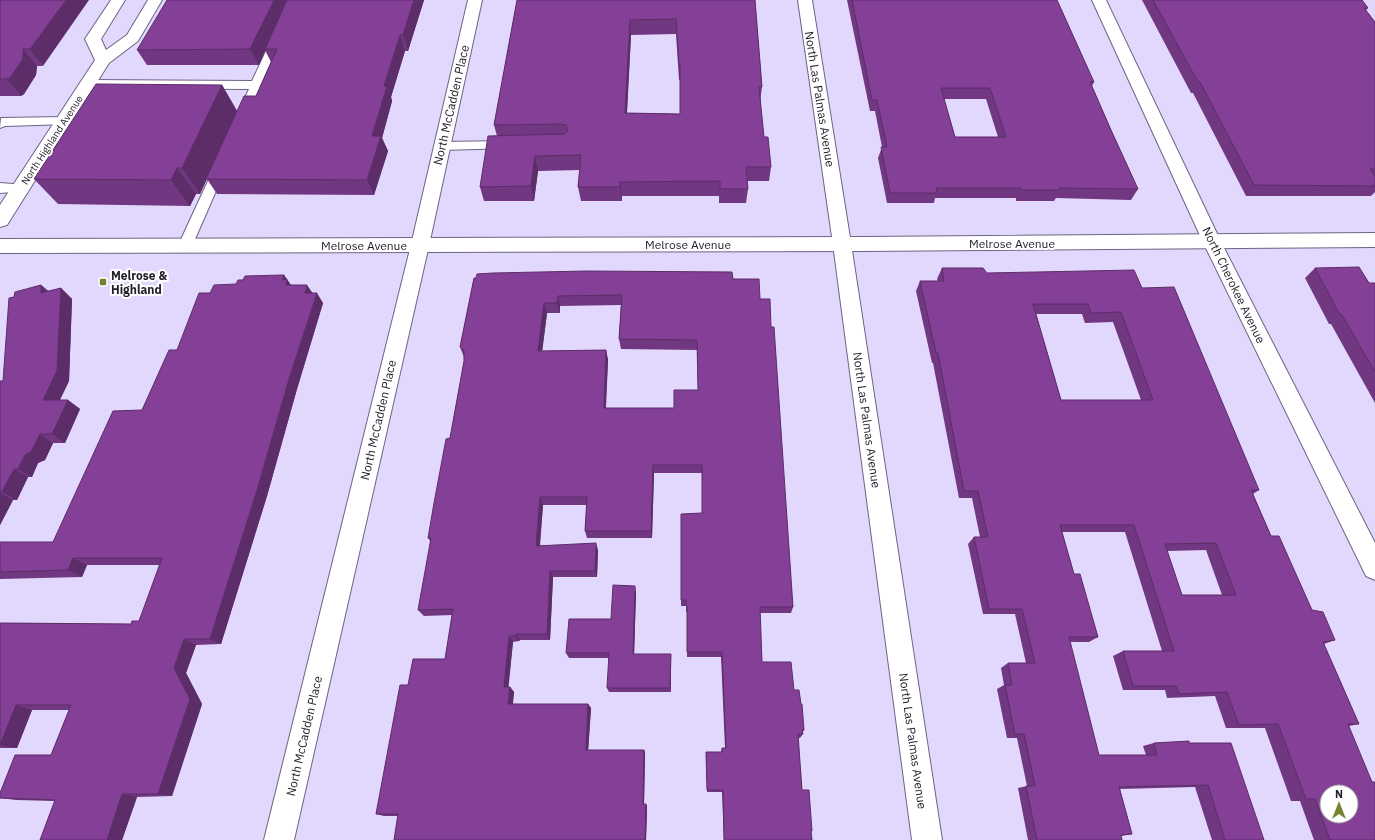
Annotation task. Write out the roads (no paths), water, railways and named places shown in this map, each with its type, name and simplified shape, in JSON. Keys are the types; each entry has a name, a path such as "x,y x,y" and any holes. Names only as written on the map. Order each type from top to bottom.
{"street":[{"path":"103,60 93,39 118,0"},
{"name":"North Highland Avenue","path":"0,220 103,60 133,38 155,0"},
{"name":"North McCadden Place","path":"279,840 420,245 474,0"},
{"name":"North Las Palmas Avenue","path":"805,0 842,244 927,840"},
{"name":"North Cherokee Avenue","path":"1099,0 1212,242 1375,568"},
{"name":"Melrose Avenue","path":"0,246 842,244 1375,240"}],"lane":[{"path":"239,126 295,0"},
{"path":"88,84 257,84"},
{"path":"0,124 1,122 64,121"},
{"path":"442,146 517,145"},
{"path":"185,246 226,154"},
{"path":"0,188 21,188"}],"place":[{"name":"Melrose & Highland","path":"103,282"}]}
